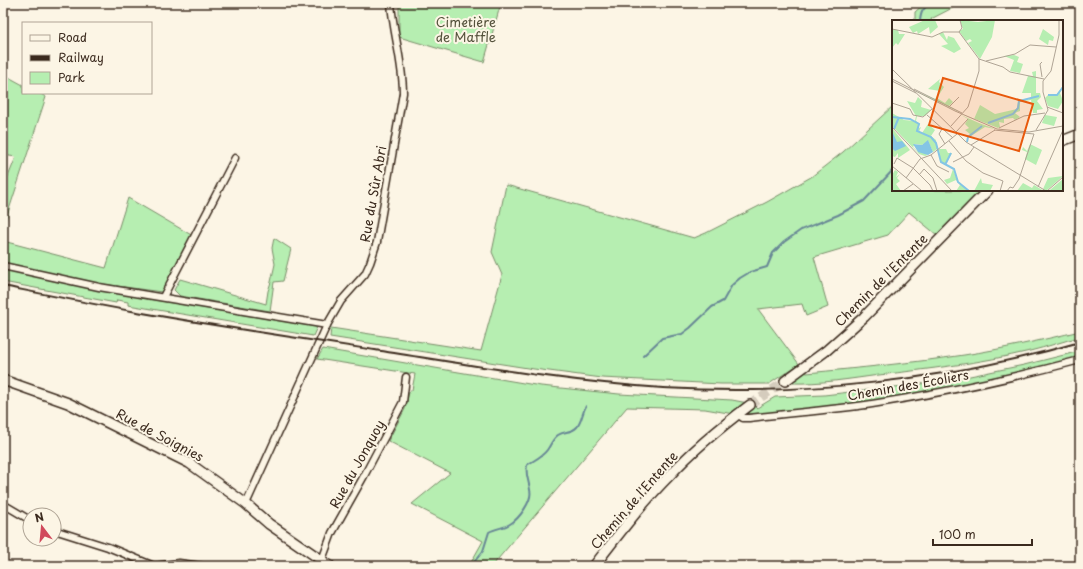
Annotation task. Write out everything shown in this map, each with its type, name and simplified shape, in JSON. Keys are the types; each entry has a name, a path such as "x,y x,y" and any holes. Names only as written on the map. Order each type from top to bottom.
{"street":[{"name":"Rue du Sûr Abri","path":"246,504 327,325 341,301 365,274 377,242 402,93 402,68 391,3"},
{"path":"1063,141 1080,134"},
{"path":"163,297 235,158"},
{"name":"Chemin de l'Entente","path":"785,381 827,350 864,317 987,191"},
{"path":"3,266 99,287 327,325"},
{"name":"Chemin des Écoliers","path":"737,414 743,418 749,418 904,399 1029,373 1080,360"},
{"name":"Rue du Jonquoy","path":"326,563 332,533 403,402 406,377"},
{"name":"Rue de Soignies","path":"3,380 68,403 189,463 246,504 269,524 326,563"},
{"name":"Chemin de l'Entente","path":"594,566 669,475 715,432 750,405"},
{"path":"3,504 22,515"},
{"path":"62,533 108,547 154,566 179,563 201,566"}],"green space":[{"name":"Cimetière de Maffle","path":"399,3 501,3 484,62 399,37"},
{"path":"925,3 962,3 932,20 915,20 915,12"},
{"path":"3,74 22,84 22,94 41,94 46,97 3,228 3,189 16,157 3,155"},
{"path":"892,107 892,191 980,191 937,235 909,212 888,235 814,257 828,307 806,316 802,304 758,309 799,364 769,384 721,384 602,378 534,369 330,337 331,328 481,351 502,275 492,252 506,185 694,238 767,202 811,177 843,152"},
{"path":"128,198 193,236 162,292 102,284 3,263 3,241 106,268"},
{"path":"274,238 291,249 283,281 274,282 270,311 180,296 174,290 180,279 266,304 275,264 272,248"},
{"path":"3,269 143,298 317,327 313,336 128,305 128,302 117,300 116,303 3,282"},
{"path":"1080,331 1080,337 993,359 835,381 791,383 805,372 886,365 964,355"},
{"path":"323,349 541,386 619,394 732,400 748,403 734,414 705,409 627,407 492,566 469,566 483,541 412,504 450,473 388,441 405,409 409,392 412,390 415,374 317,359"},
{"path":"1080,351 1080,358 899,397 811,409 749,415 748,412 755,406 757,408 775,397 824,395 921,384 1024,365"}],"waterway":[{"path":"920,20 923,10 932,3"},
{"path":"643,356 662,338 682,334 690,328 712,307 723,301 732,285 740,278 750,272 767,267 773,253 784,242 801,230 838,215 864,201 892,171"},
{"path":"471,566 483,551 489,532 514,522 527,504 530,494 527,465 540,457 554,438 575,429 580,422 586,406"}],"tunnel":[{"path":"750,405 785,381"}],"railway":[{"path":"3,286 103,306 256,332 591,382 663,388 768,390 873,383 978,367 1029,356 1080,342"}]}
